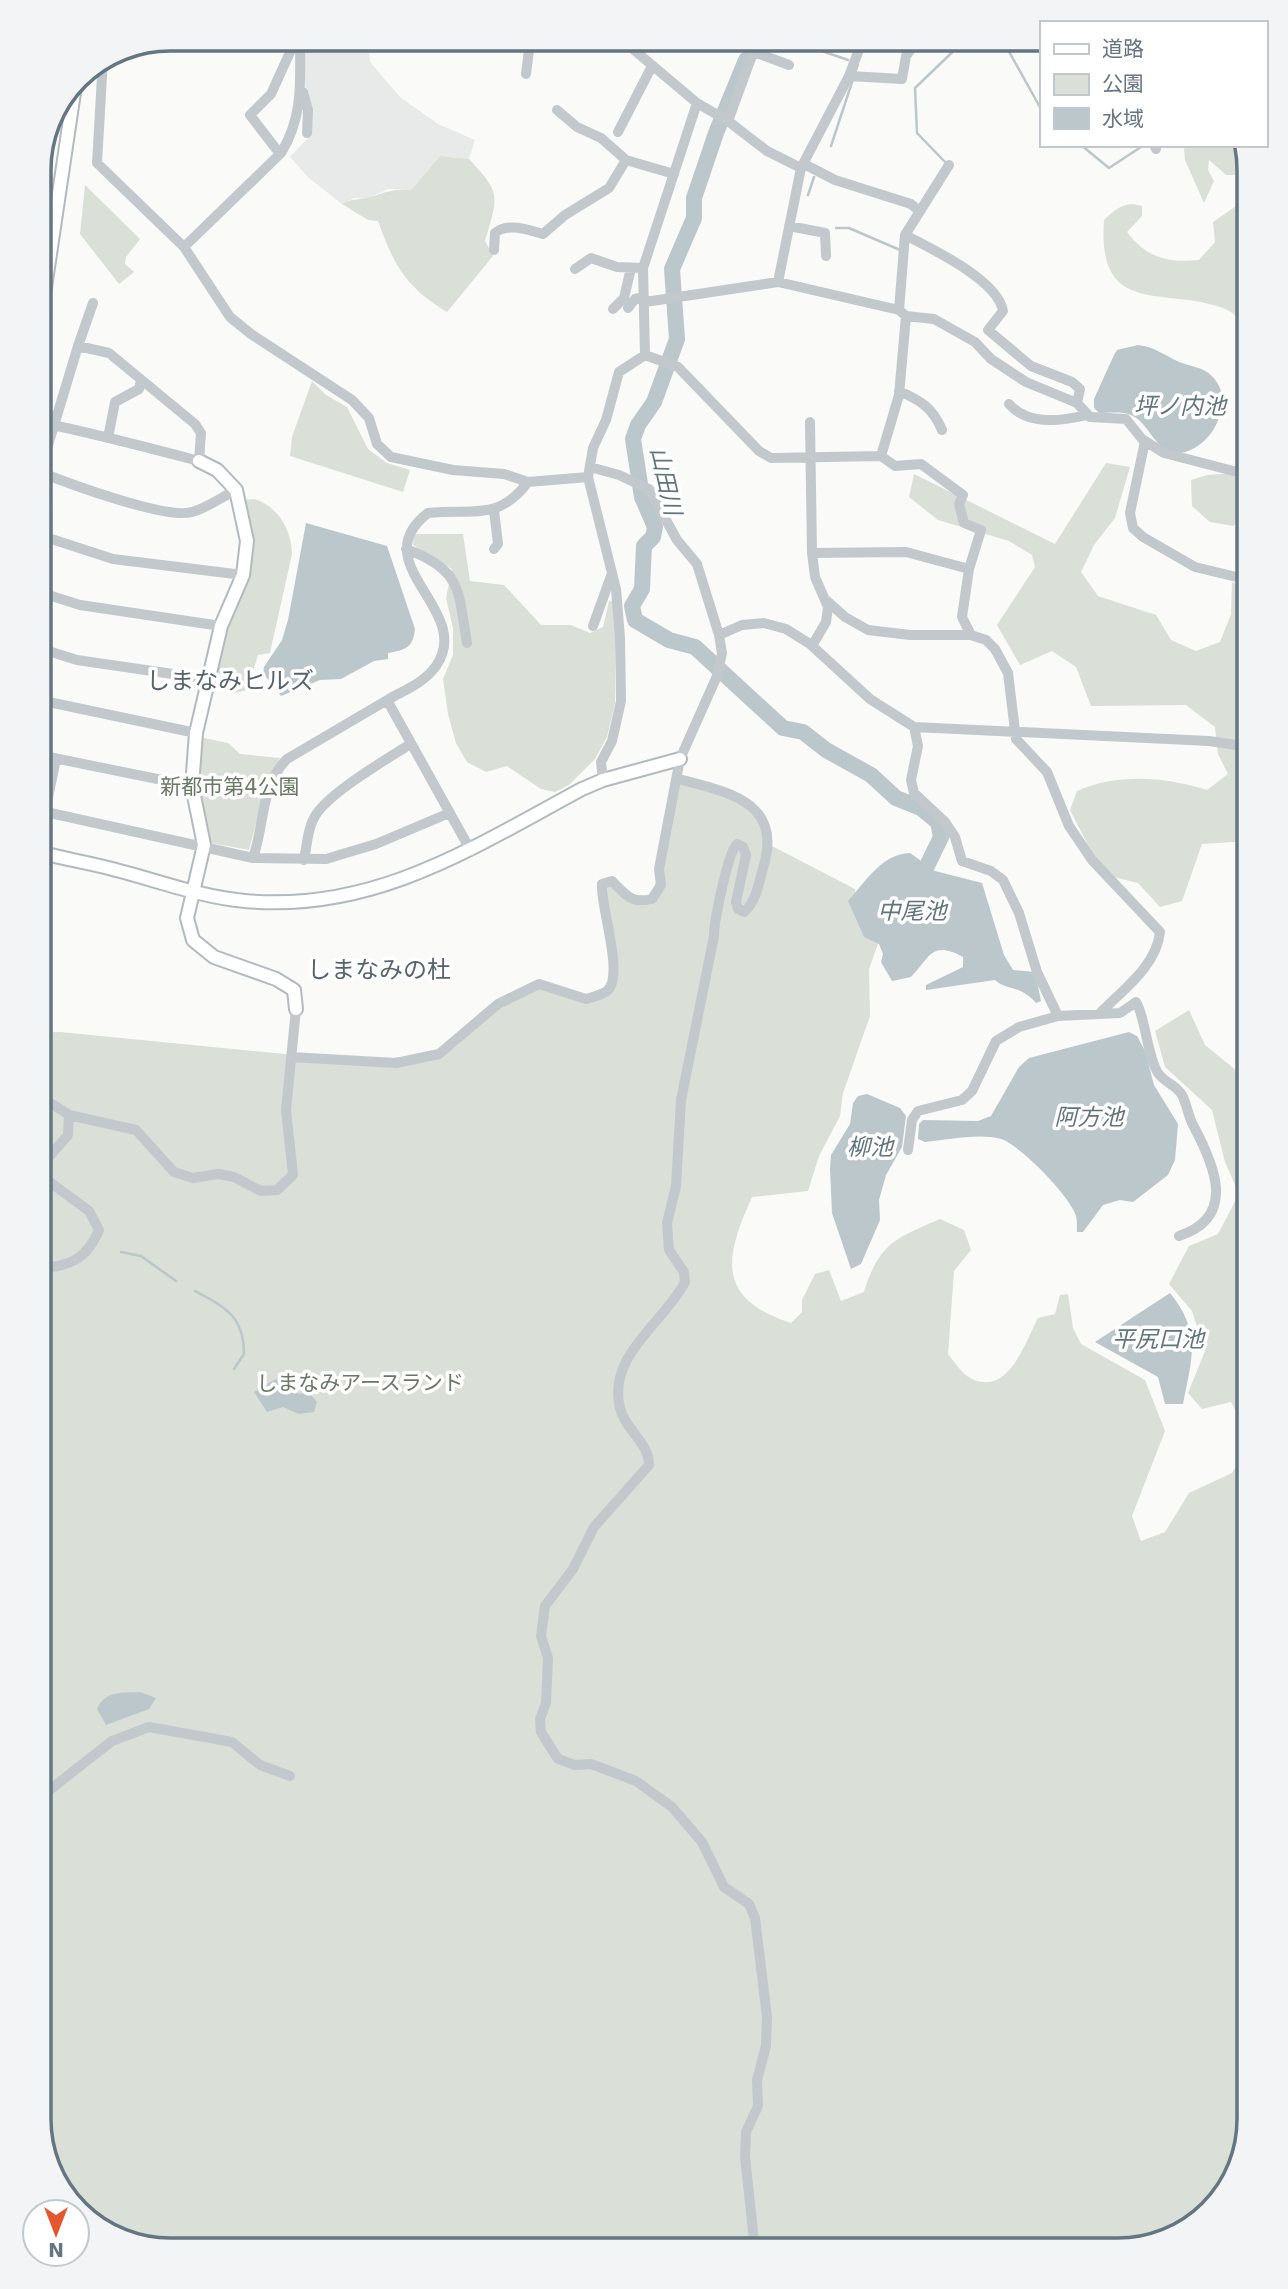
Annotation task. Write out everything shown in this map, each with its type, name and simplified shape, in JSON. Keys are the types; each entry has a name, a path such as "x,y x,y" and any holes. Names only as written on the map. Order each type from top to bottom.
{"street":[{"path":"280,154 250,115 271,94 292,51"},
{"path":"184,247 280,154 298,117 299,51"},
{"path":"526,74 529,51"},
{"path":"635,51 697,103 728,121 767,151 835,180 911,204 919,211"},
{"path":"778,282 802,166 853,77 860,51"},
{"path":"853,77 902,79 906,56 910,51"},
{"path":"728,121 754,52 789,65"},
{"path":"618,132 652,66"},
{"path":"102,72 97,163 184,247 230,317 251,334 352,400 369,418 377,444 391,457 453,470 505,474 528,482 589,472 619,475 649,489 677,540 697,564 719,635 722,653 717,676 680,759 679,779 659,869 661,885 652,899 638,902 627,898 612,881 603,884 601,898 611,942 612,982 607,990 586,999 578,999 551,986 539,984 498,1004 439,1054 396,1063 291,1056"},
{"path":"300,85 308,110 307,133"},
{"path":"51,247 73,101"},
{"path":"645,355 643,268 697,103"},
{"path":"557,110 577,127 601,138 626,160 674,174"},
{"path":"494,250 495,233 500,229 511,227 543,234 565,215 609,188 626,160"},
{"path":"881,456 899,391 905,235 945,176 949,165"},
{"path":"789,226 825,233 826,256"},
{"path":"905,235 965,270 1002,302 1003,311 988,330 1031,366 1072,382 1080,389 1077,403"},
{"path":"575,269 591,258 617,267 643,268"},
{"path":"614,309 624,298 631,268"},
{"path":"628,308 635,299 778,282 934,319 975,342 991,359 1026,382 1077,403 1087,415"},
{"path":"51,435 93,303"},
{"path":"925,318 942,333"},
{"path":"78,346 109,353 201,433 199,461"},
{"path":"603,780 601,762 612,741 621,701 618,612 589,472 593,448 606,420 619,372 645,355 678,367 759,451 779,460 881,456 895,466 921,464 962,495 959,504 964,523 981,530 969,569 962,617 971,635"},
{"path":"108,438 115,402 139,389 141,380"},
{"path":"899,391 922,401 936,416 942,430"},
{"path":"1009,404 1018,415 1040,420 1067,420 1087,415 1126,419 1145,441 1164,453 1237,472"},
{"path":"810,422 812,553 816,577 827,601 845,617 868,630 911,635 979,635 995,649 1008,673 1016,739 1047,772 1069,826 1093,860 1160,932 1157,949 1144,969 1101,1012"},
{"path":"51,424 199,461 217,470 236,490 247,541 243,575 221,626 206,679 196,733 192,786 204,845 187,918 192,940 214,957 276,978 294,990 296,1009 286,1110 293,1175 277,1190 261,1192 233,1177 218,1174 193,1178 174,1172 136,1130 69,1115 51,1103"},
{"path":"1145,441 1130,513 1133,528 1143,537 1195,566 1237,577"},
{"path":"51,478 168,512 191,513 236,490"},
{"path":"253,858 265,797 279,767 287,759 426,677 442,653 443,636 439,617 409,566 406,550 410,534 428,513 494,510 509,503 528,482"},
{"path":"494,510 498,544 494,549"},
{"path":"51,539 113,559 243,575"},
{"path":"406,550 427,557 458,587 467,643"},
{"path":"812,553 906,552 969,569"},
{"path":"593,626 603,606 611,575"},
{"path":"51,596 80,606 221,626"},
{"path":"812,646 826,622 827,601"},
{"path":"719,635 742,625 764,623 786,629 812,646 870,699 914,727 1209,741 1237,745"},
{"path":"51,652 77,660 206,679"},
{"path":"387,700 447,814 471,851"},
{"path":"51,703 196,733"},
{"path":"914,727 918,746 911,780 914,793 945,821 955,837 962,861 991,871 1003,880 1019,914 1037,972 1058,1016"},
{"path":"304,860 314,817 320,808 370,769 409,745"},
{"path":"51,758 192,786"},
{"path":"51,786 56,759"},
{"path":"51,855 192,891 261,902 331,896 408,878 471,851 603,780 680,759"},
{"path":"679,779 739,795 760,818 770,845 753,900 744,912 738,909 736,902 746,855 743,847 737,844 730,853 725,885 714,915 714,936 681,1100 676,1186 667,1223 669,1250 684,1272 685,1282 654,1326 635,1344 621,1376 620,1408 625,1421 643,1445 649,1465 594,1527 573,1569 545,1606 541,1636 548,1658 546,1703 540,1719 541,1732 558,1759 575,1765 591,1764 636,1781 671,1807 702,1842 724,1887 749,1905 755,1918 767,2017 766,2046 757,2080 758,2106 746,2132 745,2157 754,2238"},
{"path":"51,813 253,858 304,860 326,859 376,844 447,814"},
{"path":"908,1150 912,1120 918,1111 962,1100 972,1091 996,1041 1019,1027 1058,1016 1120,1013 1136,1002 1158,1073 1183,1096 1194,1126 1202,1138 1218,1192 1207,1222 1195,1231 1178,1236"},
{"path":"51,1155 68,1135 69,1115"},
{"path":"51,1183 89,1211 99,1230 81,1258 64,1266 51,1267"},
{"path":"51,1789 111,1741 149,1727 232,1742 260,1765 289,1776"}],"shaded area":[{"path":"302,51 369,51 370,62 400,97 438,124 475,140 469,159 440,156 411,190 388,189 368,198 354,198 342,204 309,178 290,157 308,138 311,124 311,103 305,85"}],"green space":[{"path":"1235,147 1237,175 1226,175 1209,160 1208,170 1214,181 1204,203 1185,160 1184,148"},
{"path":"440,156 469,159 487,180 494,196 493,214 485,241 493,256 447,312 421,294 403,274 378,221 368,220 342,204 390,191 411,190"},
{"path":"85,185 140,239 126,257 125,264 134,272 119,284 80,234"},
{"path":"1131,204 1142,206 1142,216 1127,232 1134,241 1150,253 1178,261 1199,260 1215,242 1213,222 1237,205 1237,317 1223,308 1200,302 1138,292 1123,285 1111,272 1105,251 1104,220 1122,207"},
{"path":"312,381 326,395 347,407 368,449 387,463 410,470 403,492 290,456 292,437"},
{"path":"1106,463 1130,467 1115,518 1094,545 1081,572 1098,596 1156,615 1171,640 1196,651 1220,642 1231,614 1232,582 1237,584 1237,842 1202,844 1182,901 1160,907 1138,883 1109,876 1090,849 1070,810 1077,791 1109,781 1158,780 1207,790 1228,774 1218,754 1215,727 1186,705 1091,706 1076,667 1052,651 1020,665 997,625 1035,567 1032,555 1009,541 938,520 909,497 914,474 1055,544"},
{"path":"1237,473 1237,523 1233,526 1210,522 1192,506 1191,480 1208,475"},
{"path":"254,499 270,507 282,520 289,536 292,554 270,653 258,655 247,690 231,694 213,675 246,577 243,500"},
{"path":"414,534 463,534 470,581 504,585 541,625 571,625 590,633 603,627 609,601 615,601 615,703 607,737 595,759 569,785 555,792 541,789 507,766 486,772 467,762 456,743 443,679 453,655 453,628 446,598 452,569 413,545"},
{"name":"新都市第4公園","path":"199,737 228,743 240,754 280,758 267,782 249,850 205,842 196,787"},
{"name":"しまなみアースランド","path":"679,779 712,787 746,804 754,813 770,845 855,889 856,901 884,927 869,969 870,1016 843,1093 840,1116 819,1156 808,1191 752,1197 736,1238 732,1257 733,1273 738,1288 749,1301 766,1313 791,1323 802,1312 802,1300 815,1274 829,1270 841,1301 864,1292 876,1263 891,1244 940,1219 964,1230 971,1250 954,1271 948,1354 967,1376 983,1382 995,1381 1005,1374 1021,1353 1038,1318 1055,1314 1060,1295 1068,1294 1073,1328 1081,1344 1145,1380 1165,1431 1132,1516 1141,1541 1165,1532 1189,1493 1232,1473 1237,1465 1236,2135 1228,2165 1208,2198 1185,2218 1157,2232 1119,2238 162,2238 131,2232 103,2218 91,2209 91,2198 80,2198 63,2172 55,2150 51,2120 51,1032 356,1061 439,1054 507,999 539,984 578,999 607,990 611,961 602,884 611,881 627,898 652,899"},
{"path":"1189,1010 1205,1045 1237,1071 1237,1189 1225,1162 1212,1110 1165,1067 1155,1031"},
{"path":"1237,1198 1237,1414 1231,1402 1202,1409 1188,1393 1205,1351 1192,1311 1169,1284 1189,1246 1218,1234"}],"water":[{"name":"坪ノ内池","path":"1138,345 1204,370 1218,384 1222,397 1219,418 1211,434 1195,448 1175,453 1167,450 1138,419 1120,413 1099,413 1094,408 1094,399 1117,350"},
{"path":"306,523 387,546 415,629 410,644 388,653 388,659 374,661 341,679 320,680 281,696 263,673 264,667 282,640 288,620"},
{"name":"中尾池","path":"910,853 935,871 982,883 1004,955 1013,970 1035,972 1041,1001 1036,1003 1019,990 995,980 926,990 926,985 963,967 963,957 944,950 932,953 911,977 892,981 881,962 883,954 879,944 864,937 848,901 883,863"},
{"name":"阿方池","path":"1129,1032 1137,1036 1145,1051 1154,1085 1178,1124 1175,1160 1168,1175 1133,1202 1120,1200 1103,1205 1083,1232 1077,1232 1076,1218 1065,1197 1020,1150 1009,1143 992,1137 963,1137 925,1142 918,1139 919,1124 923,1120 978,1121 991,1116 1019,1067 1029,1058"},
{"name":"柳池","path":"867,1094 900,1108 906,1116 902,1147 886,1175 879,1200 880,1220 861,1264 851,1269 832,1213 831,1155 850,1124 853,1103 858,1096"},
{"name":"平尻口池","path":"1170,1293 1180,1307 1191,1333 1191,1359 1183,1404 1165,1404 1158,1377 1095,1342"},
{"path":"276,1379 291,1393 310,1394 317,1402 314,1412 299,1414 283,1407 267,1412 254,1392"},
{"path":"140,1692 156,1698 149,1709 106,1725 97,1709 105,1698 115,1694"}],"waterway":[{"path":"822,51 848,60"},
{"path":"946,163 917,133 915,88 954,51"},
{"path":"1009,51 1040,107"},
{"name":"山田川","path":"746,60 716,133 694,198 694,218 672,269 677,339 654,402 638,425 633,439 642,497 655,527 653,537 644,546 642,589 632,606 635,620 669,640 695,647 783,728 803,732 826,750 871,775 896,798 921,808 938,822 941,837 927,866"},
{"path":"831,146 858,64"},
{"path":"1083,147 1109,168 1141,147"},
{"path":"808,195 814,177"},
{"path":"836,228 849,228 900,250"},
{"path":"121,1252 141,1256 176,1281"},
{"path":"195,1291 224,1308 241,1330 244,1354 234,1369"}],"district":[{"name":"しまなみヒルズ","path":"230,681"},
{"name":"しまなみの杜","path":"379,970"}]}
